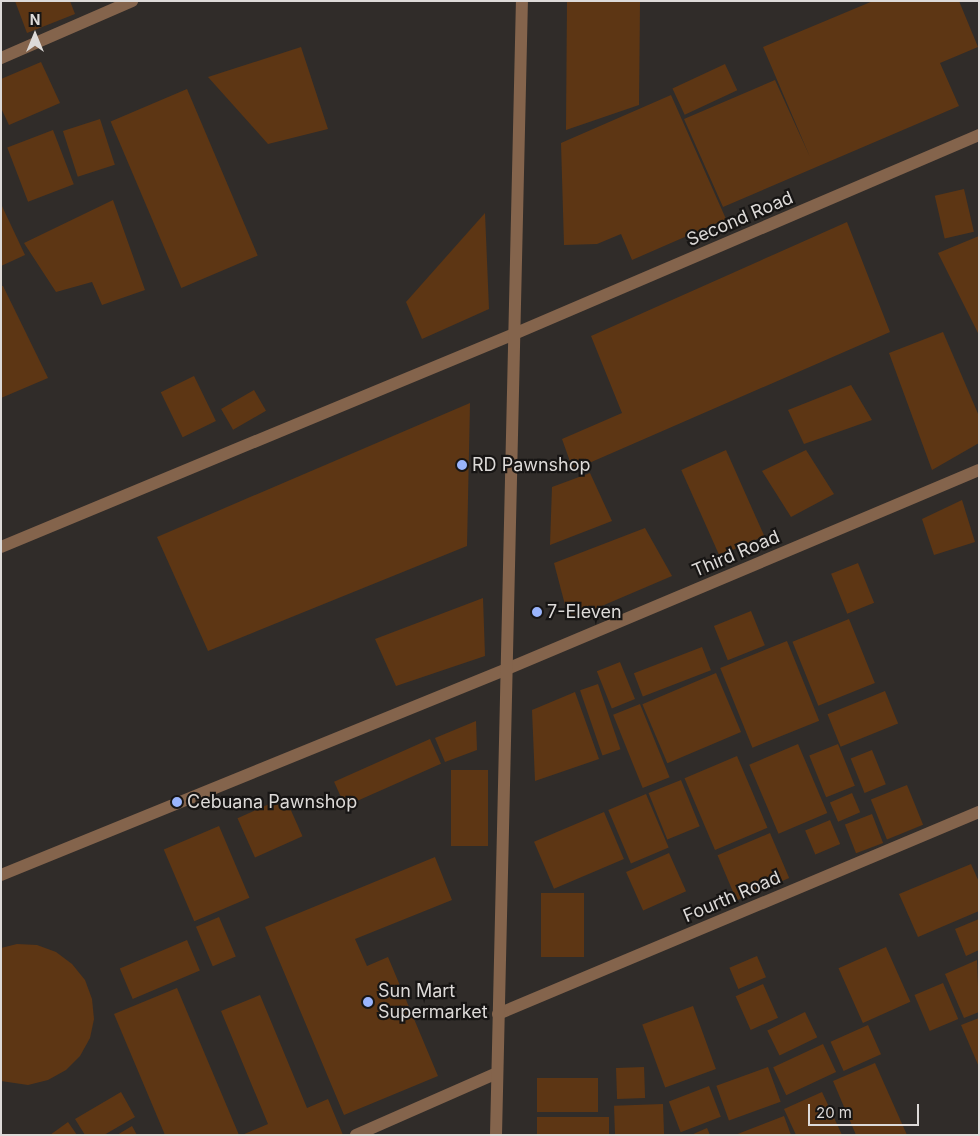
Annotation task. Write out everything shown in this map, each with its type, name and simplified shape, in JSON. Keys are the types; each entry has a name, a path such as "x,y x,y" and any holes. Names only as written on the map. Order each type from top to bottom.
{"street":[{"path":"1,58 132,1"},
{"path":"496,1135 522,1"},
{"name":"Second Road","path":"1,547 514,334 979,135"},
{"name":"Third Road","path":"1,875 507,669 979,470"},
{"name":"Fourth Road","path":"498,1014 979,812"},
{"path":"356,1135 497,1074"}],"building":[{"path":"15,1 70,1 75,14 27,33"},
{"path":"567,1 640,1 639,105 566,130"},
{"path":"873,1 959,1 978,47 940,63 959,106 723,207 684,119 775,80 810,157 763,47"},
{"path":"301,47 328,129 268,144 208,77"},
{"path":"41,62 60,103 9,125 1,108 1,79"},
{"path":"725,64 737,90 685,115 672,89"},
{"path":"187,89 258,256 181,288 111,121"},
{"path":"671,95 726,219 632,260 621,234 597,244 564,245 561,143"},
{"path":"100,119 115,165 78,177 63,131"},
{"path":"53,130 74,184 28,202 7,148"},
{"path":"964,189 974,232 945,239 935,196"},
{"path":"113,200 145,290 102,305 92,282 56,292 24,243"},
{"path":"1,204 25,255 1,266"},
{"path":"485,213 489,309 422,339 406,302"},
{"path":"847,222 890,332 573,470 562,439 622,413 591,336"},
{"path":"979,236 979,335 938,253"},
{"path":"1,286 3,286 48,378 1,398"},
{"path":"943,332 979,416 979,443 932,470 889,353"},
{"path":"194,376 216,421 183,437 161,392"},
{"path":"851,385 872,420 804,444 788,410"},
{"path":"254,390 266,411 233,430 221,409"},
{"path":"470,403 467,546 208,651 157,537"},
{"path":"726,450 764,536 719,556 681,470"},
{"path":"806,450 834,494 791,517 762,471"},
{"path":"590,473 612,521 550,545 552,487"},
{"path":"962,500 975,542 934,555 922,519"},
{"path":"645,528 672,576 569,620 554,563"},
{"path":"858,563 874,603 847,614 831,574"},
{"path":"483,598 485,656 396,686 375,639"},
{"path":"751,611 765,645 728,660 714,626"},
{"path":"849,619 875,683 818,706 792,642"},
{"path":"787,641 819,721 752,748 720,668"},
{"path":"702,647 711,670 643,697 634,673"},
{"path":"620,662 635,699 612,708 597,671"},
{"path":"716,673 741,732 667,763 642,704"},
{"path":"598,684 620,749 602,755 580,690"},
{"path":"885,691 898,723 841,747 828,714"},
{"path":"575,692 599,759 535,781 532,710"},
{"path":"640,704 670,777 643,788 613,715"},
{"path":"476,721 477,750 445,762 435,738"},
{"path":"430,739 441,764 345,806 334,782"},
{"path":"798,744 827,813 779,834 749,765"},
{"path":"838,744 855,786 826,797 809,756"},
{"path":"872,750 886,784 865,793 851,759"},
{"path":"737,756 767,828 715,850 685,778"},
{"path":"451,770 488,770 488,846 451,846"},
{"path":"681,780 700,826 667,839 649,793"},
{"path":"907,785 923,825 887,839 871,800"},
{"path":"852,793 860,812 838,822 830,802"},
{"path":"646,794 669,847 631,863 608,810"},
{"path":"285,797 302,836 255,857 237,818"},
{"path":"604,812 624,859 554,889 534,842"},
{"path":"872,814 883,843 856,853 845,824"},
{"path":"830,820 840,844 815,854 805,831"},
{"path":"219,826 249,898 194,921 164,849"},
{"path":"770,833 789,878 737,900 718,855"},
{"path":"669,853 686,891 643,910 626,872"},
{"path":"435,857 452,900 355,939 367,966 388,957 438,1076 344,1115 265,927"},
{"path":"971,864 979,882 979,911 918,937 899,894"},
{"path":"541,893 584,893 584,957 541,957"},
{"path":"219,917 236,957 213,966 196,927"},
{"path":"979,919 979,950 966,956 955,929"},
{"path":"187,940 200,970 133,999 120,969"},
{"path":"17,944 37,945 56,952 72,964 85,980 92,999 94,1019 90,1038 80,1056 66,1070 48,1080 28,1085 1,1081 1,948"},
{"path":"886,947 910,1002 863,1023 838,968"},
{"path":"757,956 766,977 738,989 729,968"},
{"path":"977,960 979,1012 964,1018 945,974"},
{"path":"943,983 958,1019 930,1031 914,995"},
{"path":"763,984 778,1018 751,1030 736,996"},
{"path":"177,988 239,1135 165,1135 114,1014"},
{"path":"260,995 307,1108 328,1099 343,1135 242,1135 268,1124 221,1011"},
{"path":"693,1006 716,1069 665,1087 642,1024"},
{"path":"805,1012 817,1037 780,1056 767,1030"},
{"path":"979,1018 979,1067 961,1025"},
{"path":"868,1025 881,1054 844,1071 831,1042"},
{"path":"823,1044 836,1072 786,1095 773,1067"},
{"path":"875,1063 907,1135 856,1135 833,1081"},
{"path":"644,1067 645,1098 617,1099 616,1068"},
{"path":"768,1067 781,1102 729,1121 716,1086"},
{"path":"537,1078 598,1078 598,1112 537,1112"},
{"path":"709,1086 721,1117 681,1132 669,1101"},
{"path":"121,1092 135,1117 104,1135 85,1135 75,1119"},
{"path":"822,1092 842,1135 796,1135 784,1109"},
{"path":"663,1104 664,1135 615,1135 614,1106"},
{"path":"784,1116 791,1135 735,1135"},
{"path":"537,1117 609,1117 609,1135 537,1135"},
{"path":"68,1122 77,1135 50,1135"},
{"path":"132,1126 137,1135 117,1135"},
{"path":"707,1128 710,1135 691,1135"}],"place":[{"name":"RD Pawnshop","path":"462,465"},
{"name":"7-Eleven","path":"537,612"},
{"name":"Cebuana Pawnshop","path":"177,802"},
{"name":"Sun Mart Supermarket","path":"368,1002"}]}
